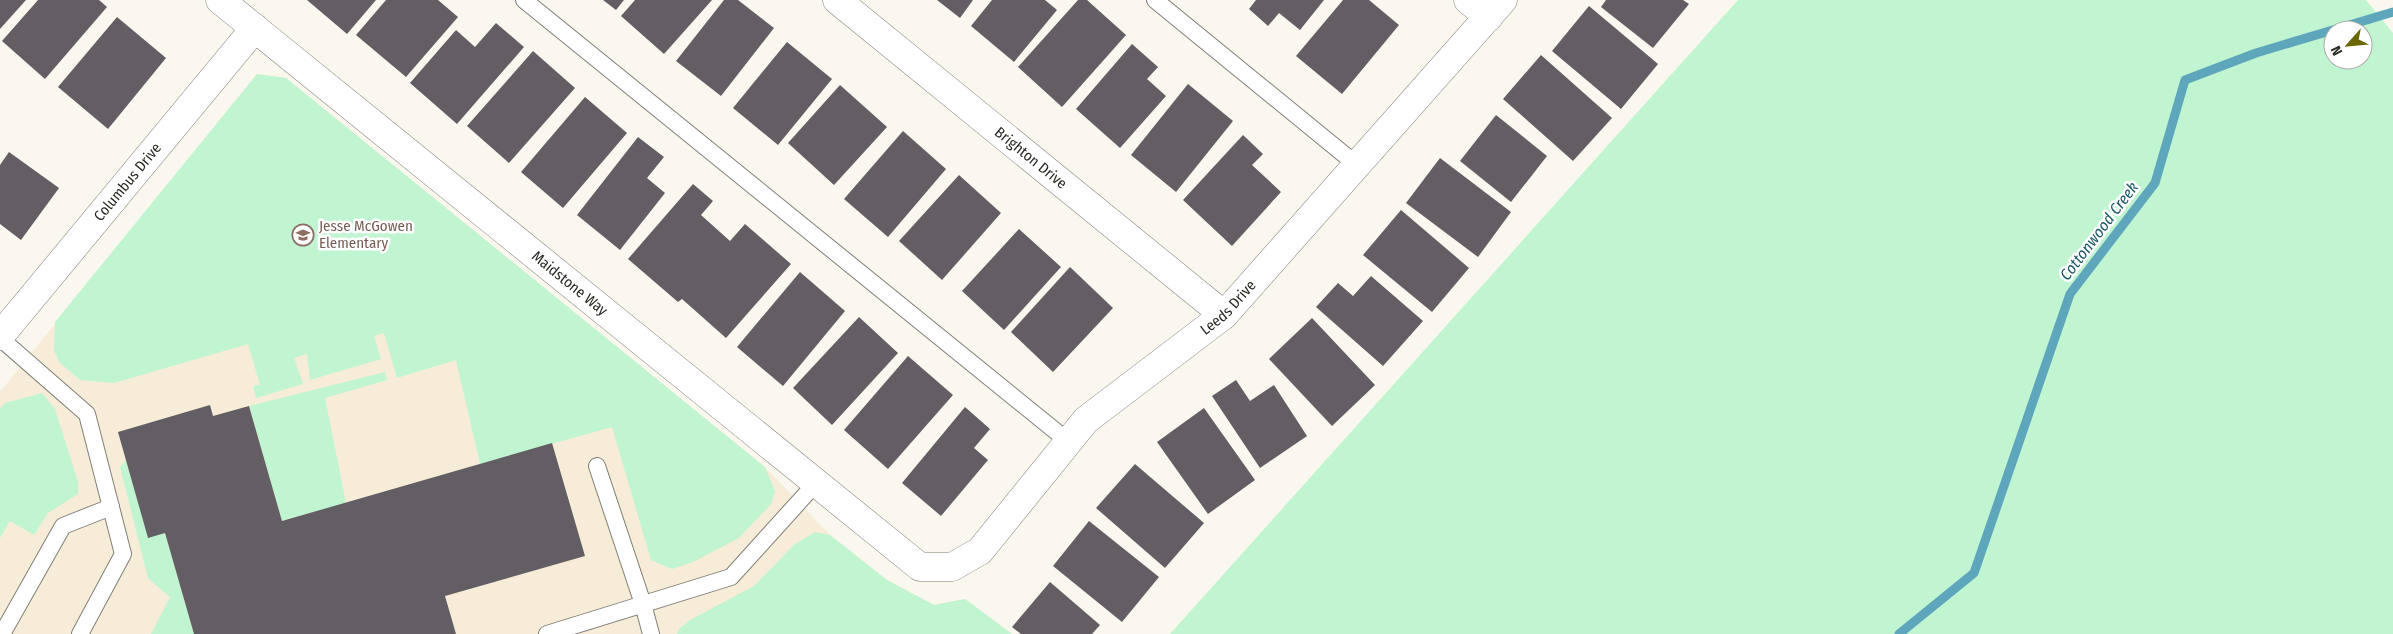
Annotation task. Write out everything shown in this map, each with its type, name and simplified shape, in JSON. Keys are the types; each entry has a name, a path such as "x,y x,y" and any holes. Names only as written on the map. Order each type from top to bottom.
{"street":[{"name":"Maidstone Way","path":"220,0 920,567"},
{"name":"Brighton Drive","path":"837,0 1224,315"},
{"path":"1468,0 1496,9"},
{"name":"Leeds Drive","path":"920,567 952,567 980,551 1086,420 1224,315 1496,9"},
{"name":"Columbus Drive","path":"0,337 255,28"}],"lane":[{"path":"524,0 1068,442"},
{"path":"1155,0 1357,165"},
{"path":"0,337 87,414 123,554 80,634"},
{"path":"597,466 643,604 651,634"},
{"path":"547,634 571,630 643,604 732,577 816,483"},
{"path":"2,634 63,526 111,507"}],"shaded area":[{"name":"Jesse McGowen Elementary","path":"257,74 286,78 765,467 830,535 887,580 934,605 965,599 1012,634 0,634 0,392"}],"green space":[{"path":"1738,0 2366,0 2393,33 2393,634 1170,634"},
{"path":"257,74 286,78 765,467 775,491 771,504 739,538 693,562 672,569 651,560 612,427 480,464 456,360 397,378 384,333 374,336 381,359 310,380 307,354 294,358 303,384 256,398 253,386 260,385 248,344 114,383 80,380 60,363 54,351 55,322"},
{"path":"385,372 387,380 325,398 346,503 282,521 249,406"},
{"path":"42,393 55,409 78,482 78,494 48,513 34,535 10,521 0,538 0,409 5,403"},
{"path":"126,460 148,537 165,533 194,634 151,634 170,597 148,578 120,467"},
{"path":"815,532 830,535 887,580 934,605 965,599 1012,634 677,634 679,629 690,620 754,586 795,544"}],"building":[{"path":"0,0 26,0 0,29"},
{"path":"38,0 99,0 107,7 45,79 2,41"},
{"path":"307,0 376,0 347,34"},
{"path":"386,0 438,0 458,17 406,77 356,35"},
{"path":"603,0 624,0 616,10"},
{"path":"635,0 712,0 664,54 621,16"},
{"path":"724,0 738,0 774,28 721,96 676,61"},
{"path":"937,0 973,0 960,18"},
{"path":"992,0 1045,0 1057,10 1014,62 971,26"},
{"path":"1078,0 1087,0 1126,35 1062,107 1018,67"},
{"path":"1256,0 1324,0 1300,30 1279,13 1268,26 1249,9"},
{"path":"1343,0 1369,0 1399,25 1342,94 1296,56"},
{"path":"1606,0 1683,0 1689,4 1653,48 1601,7"},
{"path":"1589,6 1658,64 1621,109 1552,51"},
{"path":"117,17 166,58 108,129 58,87"},
{"path":"496,23 524,47 457,124 410,83 456,30 475,47"},
{"path":"787,42 832,79 778,145 733,108"},
{"path":"1132,44 1158,67 1147,79 1166,96 1120,148 1076,109"},
{"path":"533,51 575,88 509,163 467,126"},
{"path":"1541,55 1612,118 1573,161 1503,99"},
{"path":"1188,84 1233,121 1176,192 1131,155"},
{"path":"840,85 887,127 834,185 788,143"},
{"path":"585,97 627,133 563,208 521,172"},
{"path":"1496,115 1547,156 1511,202 1460,161"},
{"path":"903,131 946,169 888,237 844,199"},
{"path":"1243,135 1263,154 1252,165 1281,192 1232,246 1183,200"},
{"path":"638,137 664,157 647,178 665,193 620,250 577,215"},
{"path":"9,152 59,188 21,240 0,224 0,165"},
{"path":"1440,158 1511,212 1478,257 1406,203"},
{"path":"959,175 1001,213 942,280 899,241"},
{"path":"693,184 713,201 701,215 730,241 745,224 791,264 726,338 682,299 678,302 628,259"},
{"path":"1401,210 1469,268 1432,312 1363,255"},
{"path":"1019,229 1061,267 1004,330 962,291"},
{"path":"1070,267 1113,308 1053,372 1011,332"},
{"path":"800,272 845,311 783,386 737,347"},
{"path":"1371,276 1423,321 1383,366 1316,307 1338,283 1353,296"},
{"path":"859,317 898,353 832,425 793,388"},
{"path":"1312,318 1375,385 1332,426 1269,359"},
{"path":"908,356 953,395 888,469 844,430"},
{"path":"1236,380 1250,401 1274,385 1307,436 1260,468 1212,396"},
{"path":"210,405 213,416 249,406 282,521 552,443 585,556 445,596 456,634 194,634 165,533 148,538 118,432"},
{"path":"965,407 990,429 974,448 988,460 941,516 902,483"},
{"path":"1204,408 1255,480 1208,514 1157,442"},
{"path":"1135,464 1204,523 1165,568 1096,508"},
{"path":"1089,521 1159,577 1122,622 1053,566"},
{"path":"1050,582 1100,625 1092,634 1021,634 1012,627"}],"waterway":[{"name":"Cottonwood Creek","path":"1899,634 1974,573 2070,294 2155,183 2185,80 2256,53 2393,12"}],"place":[{"name":"Jesse McGowen Elementary","path":"303,235"}]}
